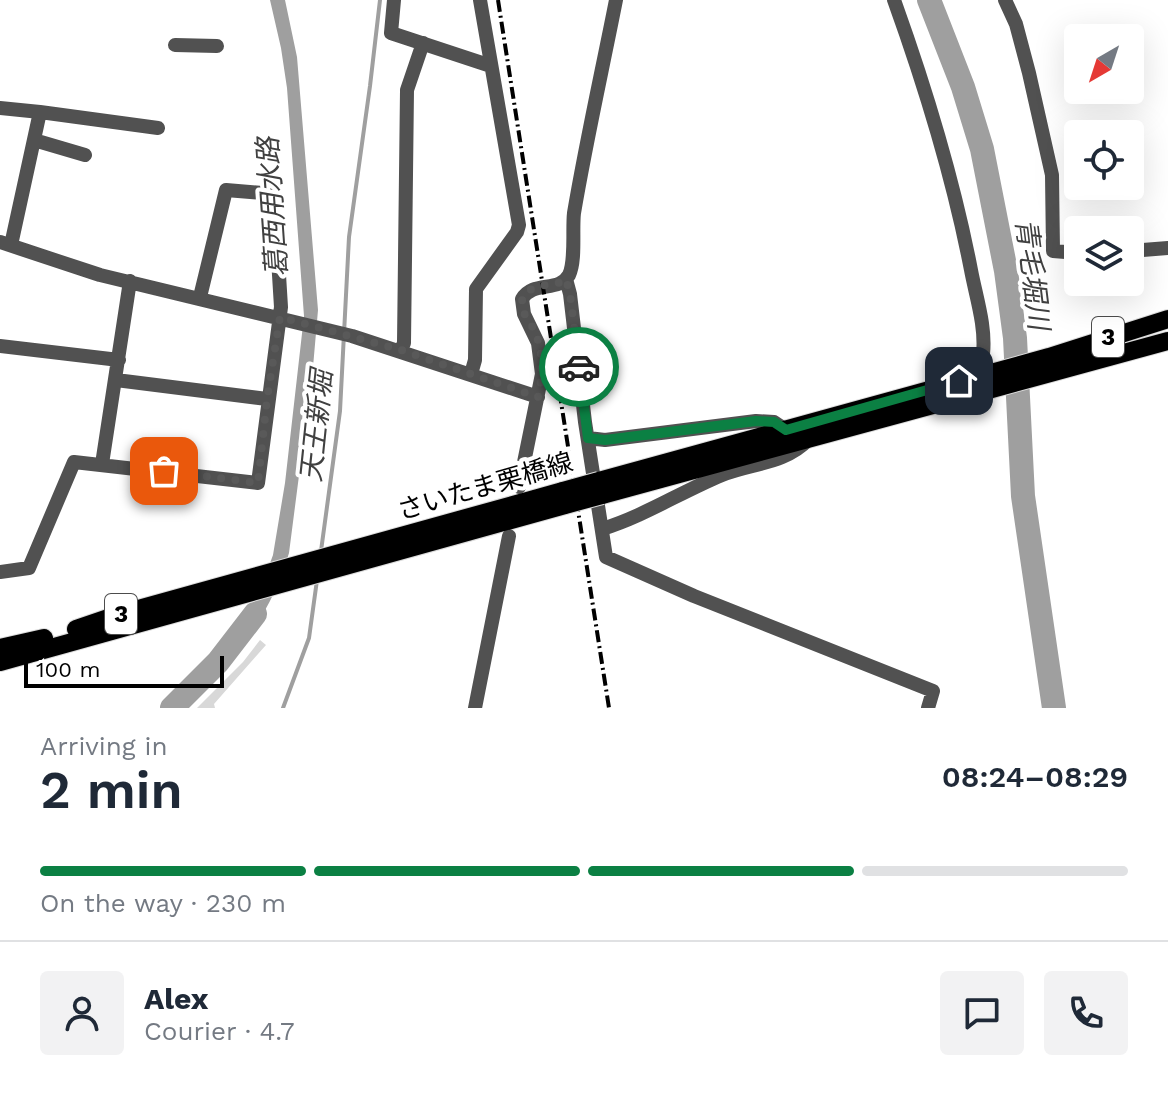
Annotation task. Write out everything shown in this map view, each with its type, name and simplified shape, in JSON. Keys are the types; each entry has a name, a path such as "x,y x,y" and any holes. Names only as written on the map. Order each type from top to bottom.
{"main road":[{"name":"さいたま栗橋線","path":"1050,364 1168,319"},
{"name":"さいたま栗橋線","path":"601,488 786,430 1050,364 1168,341"},
{"name":"さいたま栗橋線","path":"0,662 238,588 564,498 808,440 989,381"},
{"name":"さいたま栗橋線","path":"0,648 65,633 117,615 238,588"}],"street":[{"path":"394,0 391,33 491,66"},
{"path":"471,374 475,360 476,289 519,225 480,0"},
{"path":"616,0 574,214 572,266 566,279 606,557 694,596 933,691 928,708"},
{"path":"894,0 924,85 954,186 983,327 983,354"},
{"path":"1005,0 1016,24 1052,175 1053,251 1064,252"},
{"path":"401,350 404,343 407,90 423,43"},
{"path":"175,45 217,46"},
{"path":"0,108 158,128"},
{"path":"40,112 6,243 100,275 334,330 538,397"},
{"path":"34,140 85,155"},
{"path":"0,572 29,568 74,462 258,483 280,317 274,194 226,190 200,297"},
{"path":"1144,250 1168,248"},
{"path":"519,487 542,374 538,343 524,314 522,299 533,288 550,286 566,279"},
{"path":"102,464 130,281"},
{"path":"0,346 119,360"},
{"path":"116,380 267,399"},
{"path":"588,438 605,440 756,421 774,422 786,430"},
{"path":"602,529 635,517 724,474 783,458 797,451 808,440"},
{"path":"475,708 509,536"}],"shaded area":[{"path":"270,0 285,0 297,57 318,310 289,553 270,602 242,646 232,635 258,596 273,555 285,483 304,316 287,88"},
{"path":"260,640 266,645 214,704 215,708 197,708 243,662"}],"waterway":[{"name":"天王新堀","path":"321,551 340,411 349,237 380,0"},
{"name":"青毛堀川","path":"929,0 963,87 982,149 1006,271 1015,338 1023,496 1054,708"},
{"name":"天王新堀","path":"283,708 309,638 317,580"},
{"name":"葛西用水路","path":"172,708 218,662 255,614"}],"railway":[{"path":"498,0 609,708"}],"way so far":[{"path":"164,471 258,483 280,317 401,350 538,397 542,374 538,343 535,331 524,314 522,299 533,288 550,286 566,279 579,367"}],"route":[{"path":"579,367 588,438 605,440 756,421 774,422 786,430 959,381"}]}
